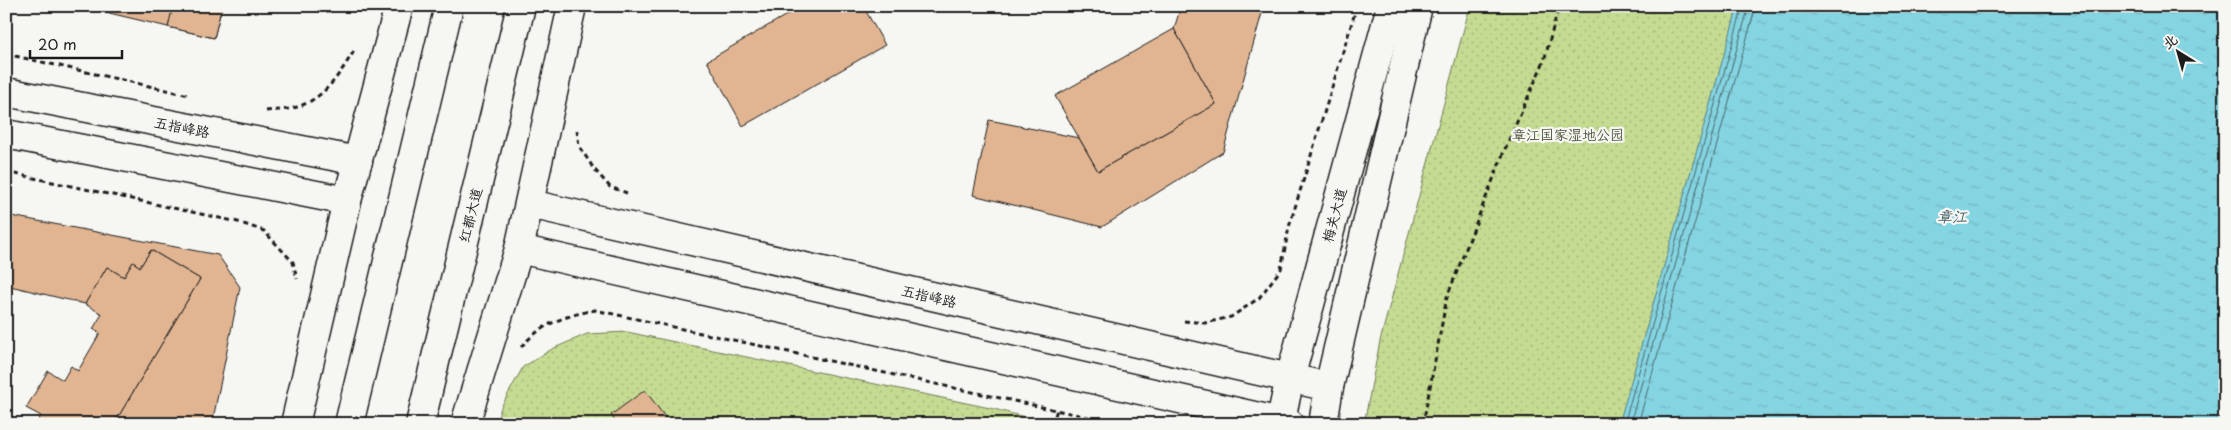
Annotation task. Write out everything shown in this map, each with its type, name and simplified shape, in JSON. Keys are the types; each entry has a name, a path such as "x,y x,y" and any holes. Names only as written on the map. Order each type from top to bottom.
{"main road":[{"path":"295,424 347,201 399,6"},
{"path":"349,424 449,6"},
{"name":"红都大道","path":"420,424 521,6"},
{"path":"465,424 519,249 572,6"},
{"name":"梅关大道","path":"1283,423 1290,378 1391,6"},
{"path":"1323,424 1329,387 1418,6"},
{"name":"五指峰路","path":"6,92 358,162"},
{"path":"6,134 347,201"},
{"name":"五指峰路","path":"530,204 1329,387"},
{"path":"519,249 1283,423"}],"path":[{"path":"1179,320 1204,323 1231,317 1259,298 1281,269 1289,227 1357,6"},
{"path":"1423,424 1447,296 1505,150 1544,61 1559,6"},
{"path":"261,111 296,108 315,98 330,87 340,74 357,44"},
{"path":"6,54 195,96"},
{"path":"577,128 579,146 594,169 610,187 628,194"},
{"path":"6,172 238,222 264,231 293,262 298,281"},
{"path":"520,348 531,336 564,317 595,310 1120,424"},
{"path":"1052,424 1058,410"}],"green space":[{"name":"章江国家湿地公园","path":"1470,6 1738,6 1619,424 1364,424 1380,341"},
{"path":"627,332 990,408 1052,424 496,424 501,407 523,367 552,349 587,334"}],"water":[{"name":"章江","path":"1738,6 2225,6 2225,424 1619,424"}],"building":[{"path":"80,6 222,6 214,38"},
{"path":"173,6 222,6 214,38 168,27"},
{"path":"802,6 863,6 885,45 743,126 707,61"},
{"path":"1181,6 1264,6 1223,152 1102,227 973,195 989,120 1079,138 1098,171 1216,104 1174,29"},
{"path":"1174,29 1216,104 1098,171 1055,96"},
{"path":"6,215 218,255 240,287 212,424 114,424 200,279 151,250 140,267 133,262 124,277 107,267 85,304 6,285"},
{"path":"151,250 200,279 114,424 36,424 41,416 26,408 48,371 63,380 71,366 78,371 100,333 93,329 102,314 85,304 107,267 124,277 133,262 140,267"},
{"path":"645,390 670,424 617,424 611,415"}]}
